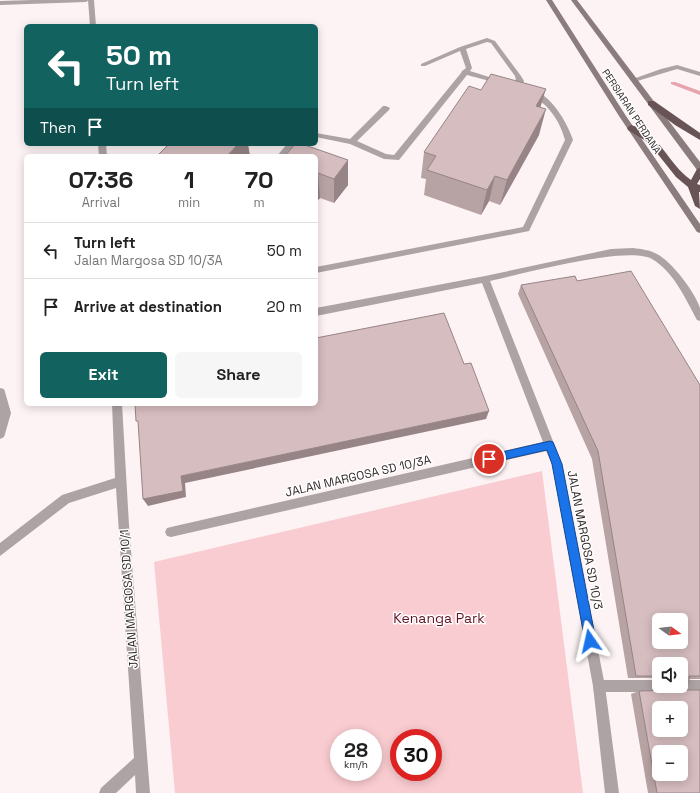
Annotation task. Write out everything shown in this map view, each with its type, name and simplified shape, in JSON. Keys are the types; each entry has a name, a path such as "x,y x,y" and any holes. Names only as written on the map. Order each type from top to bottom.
{"highway":[{"path":"652,103 678,123 700,137"},
{"path":"631,128 651,140 676,172 696,188"},
{"path":"700,171 696,188 700,206"}],"main road":[{"name":"PERSIARAN PERDANA","path":"549,0 672,191 700,230"},
{"name":"PERSIARAN PERDANA","path":"574,0 700,168"}],"street":[{"path":"0,3 86,0"},
{"path":"91,0 93,24"},
{"path":"423,65 462,48 487,40 493,42 518,76 520,81 518,87"},
{"path":"318,134 352,142 384,156 396,158 402,153 464,72 469,68 462,48"},
{"path":"634,80 677,67 700,74"},
{"path":"318,270 526,229 569,140 568,132 542,98 518,87 464,72"},
{"path":"352,142 386,108"},
{"path":"283,154 289,146"},
{"path":"318,312 485,279 611,252 632,251 653,256 666,264 676,277 700,317"},
{"name":"JALAN MARGOSA SD 10/3","path":"485,279 557,464 599,686 612,793"},
{"path":"0,392 6,413 0,434"},
{"name":"JALAN MARGOSA SD 10/1","path":"117,406 143,793"},
{"name":"JALAN MARGOSA SD 10/3A","path":"171,532 550,445"},
{"path":"0,550 66,499 121,481"},
{"path":"599,686 652,686"},
{"path":"688,686 700,686"},
{"path":"106,793 141,760"}],"green space":[{"name":"Kenanga Park","path":"542,471 583,793 175,793 154,562"}],"building":[{"path":"491,74 546,89 536,106 546,109 507,180 495,176 487,190 427,170 436,156 424,152 469,86 481,90"},
{"path":"167,146 236,146 229,154 159,154"},
{"path":"293,146 308,146 348,160 334,179 318,173 318,154 287,154"},
{"path":"631,271 700,385 700,676 689,676 689,682 688,657 652,657 652,676 636,676 598,451 521,285 575,276 577,281"},
{"path":"444,313 464,364 471,363 489,411 181,476 183,491 143,499 138,421 136,421 135,406 318,406 318,338"},
{"path":"688,690 700,690 700,793 657,793 655,781 688,781 688,745 652,745 652,765 639,691 652,691 652,693 688,693"}],"waterway":[{"path":"673,83 700,93"}],"route":[{"path":"489,459 550,445 557,464 590,641"}]}
